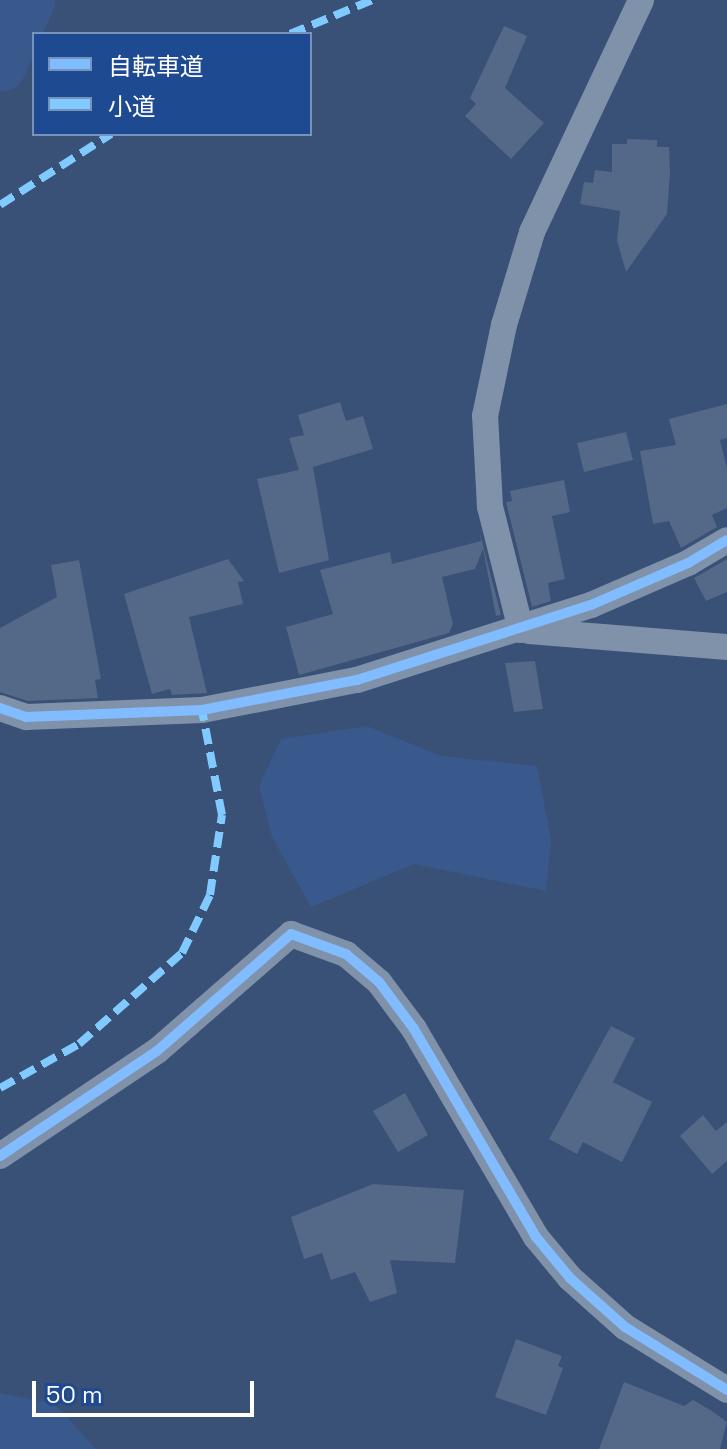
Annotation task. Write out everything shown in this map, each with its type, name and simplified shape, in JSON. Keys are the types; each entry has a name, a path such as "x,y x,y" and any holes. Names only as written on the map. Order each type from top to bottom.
{"street":[{"path":"521,630 490,507 485,416 504,325 532,232 641,0"},
{"path":"0,708 26,717 202,710 357,680 521,630 688,563 727,540"},
{"path":"521,630 727,647"},
{"path":"0,1156 157,1051 291,934 346,954 379,982 414,1029 536,1237 570,1278 625,1327 727,1390"}],"water":[{"path":"367,726 442,756 537,766 551,839 546,891 414,864 311,907 272,837 259,786 281,739"},
{"path":"0,1393 55,1404 96,1449 0,1449"}],"building":[{"path":"504,26 527,36 505,88 544,123 511,159 465,116 476,104 470,98"},
{"path":"627,139 657,140 657,147 669,147 670,173 667,214 626,272 617,240 620,211 580,204 584,182 593,183 595,170 612,172 612,144 627,144"},
{"path":"340,402 346,421 363,416 373,449 313,467 329,560 279,573 257,479 299,470 289,438 304,435 298,415"},
{"path":"727,404 727,438 720,440 727,468 727,508 712,515 717,527 681,548 669,521 653,524 640,451 676,445 669,419"},
{"path":"626,432 633,460 584,472 577,443"},
{"path":"564,480 570,512 552,516 565,579 548,583 551,601 532,607 506,502 512,501 510,491"},
{"path":"479,530 501,615 496,616 483,549 475,569 442,577 453,624 449,633 299,675 286,627 333,614 320,570 390,552 392,564 481,541"},
{"path":"228,559 244,581 238,582 243,604 189,617 207,693 172,695 170,689 152,694 124,594"},
{"path":"727,559 727,592 706,601 694,578"},
{"path":"79,560 101,679 95,680 98,698 28,701 0,692 0,628 57,597 51,565"},
{"path":"535,661 543,709 514,712 505,663"},
{"path":"611,1026 635,1038 613,1082 652,1102 622,1162 583,1142 577,1154 549,1139"},
{"path":"405,1093 428,1135 398,1152 373,1111"},
{"path":"703,1115 716,1131 727,1122 727,1161 712,1174 680,1136"},
{"path":"373,1184 464,1190 455,1263 390,1260 397,1293 370,1302 355,1272 331,1280 322,1253 304,1259 291,1217"},
{"path":"516,1339 562,1356 558,1366 563,1368 546,1415 495,1397"},
{"path":"624,1382 684,1406 693,1400 712,1411 727,1422 720,1449 599,1449"}],"waterway":[{"path":"0,65 28,0"}],"marked path":[{"path":"295,32 372,0"},
{"path":"0,205 108,136"},
{"path":"0,1088 79,1044 182,953 210,895 222,815 202,710"}],"cycle path":[{"path":"0,708 26,717 202,710 357,680 591,605 688,563 727,540"},
{"path":"0,1156 157,1051 291,934 346,954 379,982 414,1029 536,1237 570,1278 625,1327 727,1390"}]}
